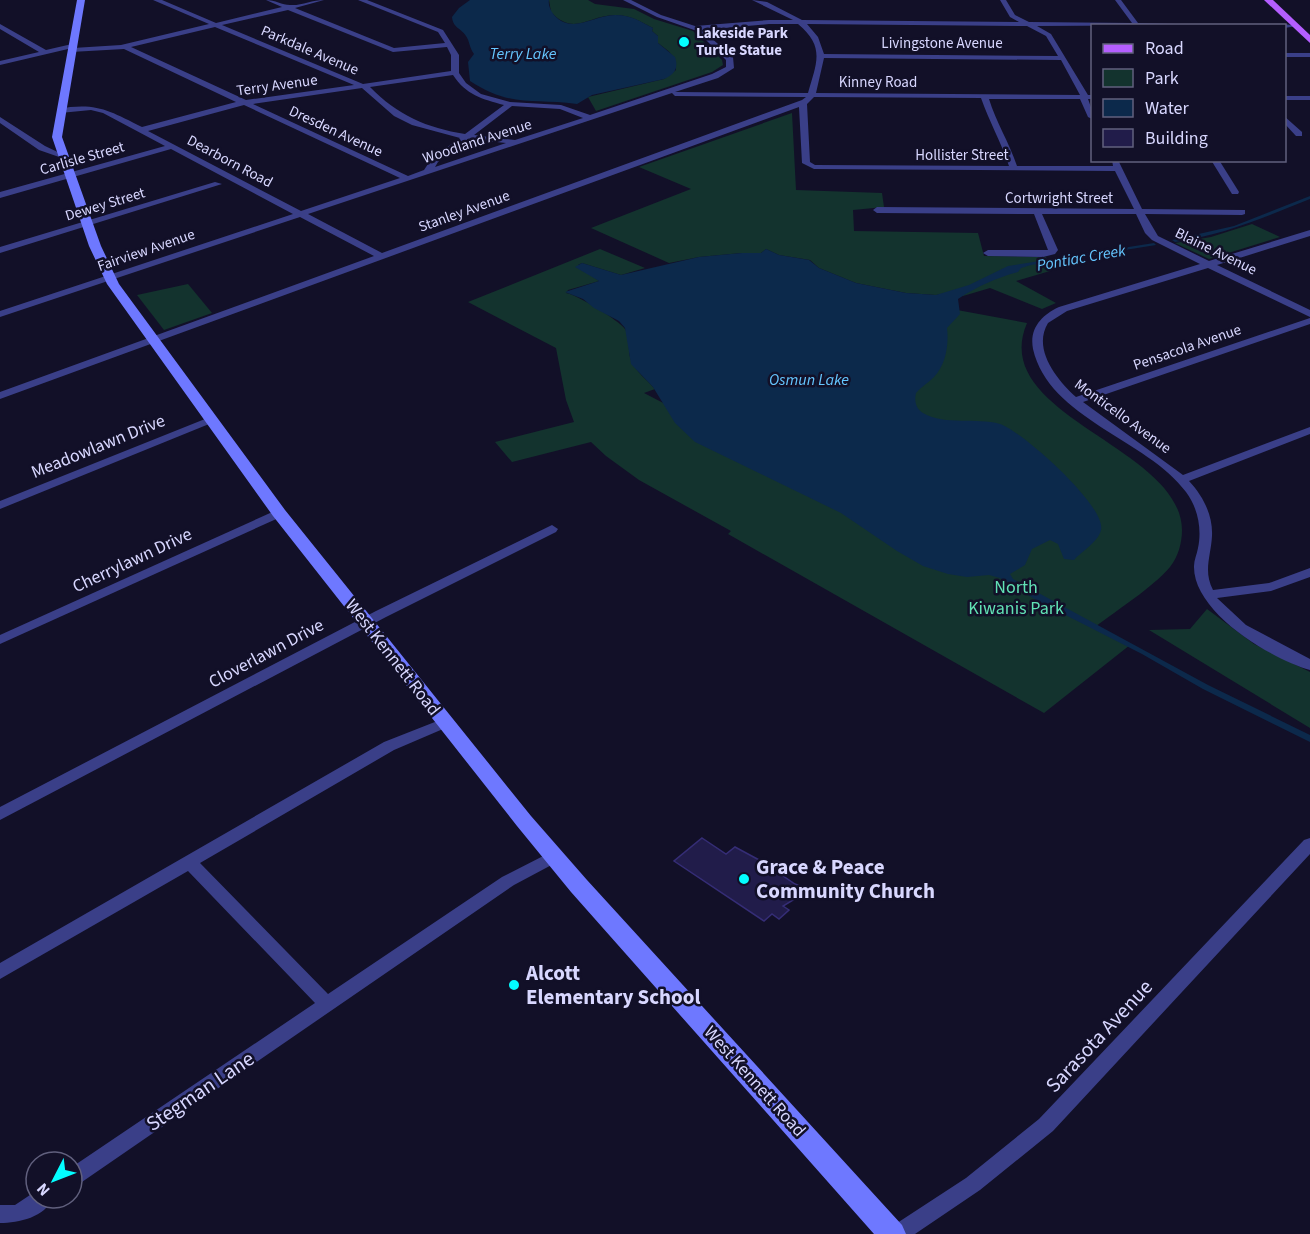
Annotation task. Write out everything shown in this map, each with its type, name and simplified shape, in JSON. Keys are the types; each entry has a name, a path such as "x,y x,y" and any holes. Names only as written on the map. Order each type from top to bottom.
{"main road":[{"path":"1268,0 1310,40"}],"street":[{"name":"West Kennett Road","path":"81,0 57,137 87,224 110,278 279,513 554,857 892,1234"},
{"name":"Parkdale Avenue","path":"156,0 367,88 386,109 404,119 432,129 518,142"},
{"path":"269,0 393,50 449,45"},
{"path":"0,63 71,48 124,46 321,0"},
{"path":"361,0 439,30 455,56 455,73 463,85 478,96 510,104 561,107 591,118"},
{"path":"626,0 659,16 697,28 742,23 799,22 1091,25"},
{"path":"755,0 799,22 815,39 821,56 812,95"},
{"path":"1003,0 1012,15 1049,35 1088,96 1091,112"},
{"path":"1118,0 1136,24"},
{"path":"1286,26 1295,26"},
{"path":"0,27 44,52"},
{"name":"Woodland Avenue","path":"300,214 721,74 731,66 729,58 697,28"},
{"name":"Dresden Avenue","path":"124,46 406,178"},
{"path":"1286,55 1310,55"},
{"name":"Livingstone Avenue","path":"821,56 1063,58"},
{"name":"Terry Avenue","path":"141,130 245,103 455,73"},
{"name":"Kinney Road","path":"663,94 1088,96"},
{"name":"Stanley Avenue","path":"0,396 803,102 812,95"},
{"path":"984,96 990,114 1002,135 1014,169"},
{"path":"1286,98 1310,98"},
{"name":"Hollister Street","path":"803,102 806,163 818,168 1014,169 1116,165"},
{"path":"428,171 435,160 510,104"},
{"name":"Dearborn Road","path":"60,111 102,110 382,257"},
{"path":"0,119 42,148 62,156"},
{"path":"1286,120 1299,134"},
{"name":"Carlisle Street","path":"0,195 172,146"},
{"path":"1216,162 1235,192"},
{"name":"Blaine Avenue","path":"1116,165 1155,238 1310,314"},
{"name":"Dewey Street","path":"0,250 218,184"},
{"name":"Cortwright Street","path":"877,210 1242,212"},
{"path":"988,254 1051,253 1053,250 1037,211"},
{"name":"Fairview Avenue","path":"0,314 300,214"},
{"name":"Monticello Avenue","path":"1209,595 1200,571 1206,534 1204,517 1195,496 1168,467 1074,401 1050,378 1039,356 1039,328 1048,316 1063,309 1310,233"},
{"name":"Pensacola Avenue","path":"1074,401 1310,321"},
{"name":"Meadowlawn Drive","path":"0,505 210,420"},
{"path":"1181,480 1310,430"},
{"name":"Cherrylawn Drive","path":"0,640 279,513"},
{"name":"Cloverlawn Drive","path":"0,814 366,623 552,529"},
{"path":"1209,595 1271,587 1310,572"},
{"path":"1209,595 1226,615 1248,633 1310,665"},
{"path":"0,972 389,746 445,723"},
{"name":"Sarasota Avenue","path":"898,1234 989,1172 1046,1125 1310,844"},
{"name":"Stegman Lane","path":"84,1170 508,881 554,857"},
{"path":"189,862 327,1004"},
{"path":"0,1214 18,1214 24,1210"}],"green space":[{"path":"549,0 588,0 595,4 634,9 654,19 693,31 722,60 723,65 712,72 596,111 588,97 664,79 676,70 675,61 671,54 658,43 658,36 652,31 653,28 640,21 615,15 582,23 567,23 551,12"},
{"path":"792,113 796,190 882,193 884,207 853,210 854,231 978,233 984,256 1046,257 1050,271 1016,281 1056,303 1042,309 990,288 963,296 951,292 936,295 906,293 856,283 819,268 810,260 779,255 766,249 761,253 699,257 669,263 591,228 691,189 639,167"},
{"path":"1252,224 1280,237 1209,259 1175,243 1211,237"},
{"name":"North Kiwanis Park","path":"600,249 645,268 621,275 582,263 578,265 599,281 568,290 566,293 597,308 625,329 633,364 655,389 644,393 926,539 839,417 930,305 1027,323 1022,355 1034,383 1058,407 1152,475 1173,501 1182,530 1179,550 1173,563 1154,583 1095,627 1130,645 1044,713 728,534 731,531 639,480 591,442 512,462 495,442 574,422 566,400 556,348 468,302"},
{"path":"188,284 212,313 164,330 137,295"},
{"path":"1207,609 1254,644 1310,672 1310,728 1149,630 1190,629"}],"water":[{"name":"Terry Lake","path":"470,0 549,0 554,15 561,21 576,24 615,15 631,18 653,28 652,31 658,36 658,43 675,57 676,68 664,79 592,95 577,104 510,99 470,81 468,62 474,54 466,36 456,26 452,17"},
{"path":"1310,196 1310,199 1227,230 1193,239 1175,242 1172,240 1234,226"},
{"name":"Osmun Lake","path":"1154,243 1156,245 1031,265 987,283 958,299 960,314 947,328 948,341 944,360 934,377 916,393 916,404 921,411 932,417 991,422 1011,430 1061,471 1091,505 1099,519 1100,534 1074,560 1064,559 1058,544 1050,540 1032,549 1025,565 1010,574 1013,579 1208,685 1310,735 1310,742 1203,689 1142,654 1036,600 1000,578 989,575 967,577 923,566 841,513 695,442 675,423 653,387 631,364 625,328 619,321 594,308 583,299 565,292 599,281 575,267 582,263 621,275 699,257 761,253 766,249 779,255 809,260 819,268 856,283 906,293 936,295 969,285 1008,266"}],"building":[{"name":"Grace & Peace Community Church","path":"702,838 726,854 735,847 795,884 810,890 783,906 789,910 779,919 772,914 764,921 674,861"}],"place":[{"name":"Lakeside Park Turtle Statue","path":"684,42"},
{"name":"Grace & Peace Community Church","path":"744,879"},
{"name":"Alcott Elementary School","path":"514,985"}],"water label":[{"name":"Pontiac Creek","path":"1081,257"}]}
